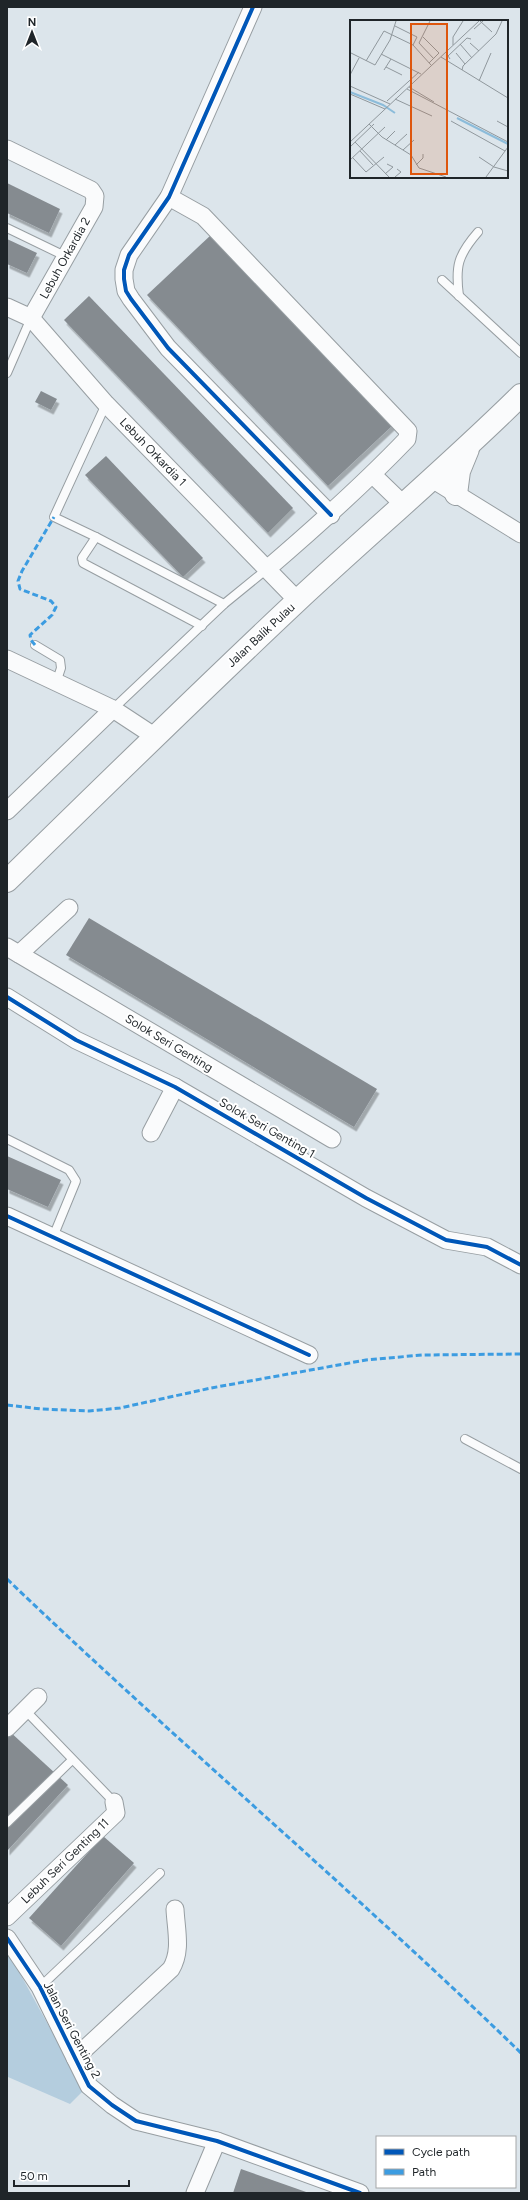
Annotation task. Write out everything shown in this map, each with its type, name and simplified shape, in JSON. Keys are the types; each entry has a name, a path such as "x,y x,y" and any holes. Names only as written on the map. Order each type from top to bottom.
{"main road":[{"name":"Jalan Balik Pulau","path":"7,881 154,736 298,601 469,446 521,396"},
{"path":"456,494 459,471 469,446"}],"street":[{"path":"253,7 169,197 129,255 124,270 126,291 168,348 331,515"},
{"name":"Lebuh Orkardia 2","path":"7,149 91,190 95,196 94,207 31,318"},
{"path":"169,197 203,216 408,431 407,439 373,474 331,515 267,569"},
{"name":"Lebuh Orkardia 1","path":"7,307 31,318 106,404 298,601"},
{"path":"373,474 404,505"},
{"path":"432,479 521,534"},
{"path":"7,659 113,709 154,736"},
{"path":"7,811 113,709"},
{"path":"13,950 69,908"},
{"name":"Solok Seri Genting","path":"13,950 332,1139"},
{"name":"Solok Seri Genting 1","path":"7,997 76,1040 175,1087 366,1198 446,1240 487,1247 521,1265"},
{"path":"151,1133 175,1087"},
{"path":"7,1216 309,1354"},
{"path":"7,1728 38,1697"},
{"name":"Lebuh Seri Genting 11","path":"7,1917 116,1813 114,1802"},
{"path":"75,2058 171,1969 176,1959 178,1946 175,1909"},
{"name":"Jalan Seri Genting 2","path":"7,1938 40,1987 90,2086 112,2105 136,2121 166,2130 217,2141 360,2193"},
{"path":"195,2193 217,2141"}],"lane":[{"path":"7,228 65,256"},
{"path":"459,296 457,281 459,258 467,245 478,232"},
{"path":"442,280 521,352"},
{"path":"7,373 31,318"},
{"path":"106,404 54,517 96,536 224,604"},
{"path":"96,536 82,558 83,563 202,626"},
{"path":"113,709 224,604 267,569"},
{"path":"35,645 60,660 61,668 56,683"},
{"path":"7,1139 69,1170 76,1181 53,1237"},
{"path":"465,1439 521,1469"},
{"path":"25,1710 114,1802"},
{"path":"7,1823 72,1760"},
{"path":"40,1987 160,1873"}],"shaded area":[{"path":"7,1950 84,2090 70,2104 8,2077"}],"building":[{"path":"7,183 60,209 49,233 7,213"},
{"path":"212,234 393,425 328,486 147,295"},
{"path":"7,239 37,253 27,273 7,264"},
{"path":"89,296 293,508 268,533 64,320"},
{"path":"41,391 57,399 51,410 35,402"},
{"path":"106,456 203,558 183,577 85,475"},
{"path":"89,918 377,1089 354,1127 66,955"},
{"path":"7,1156 61,1180 48,1207 7,1189"},
{"path":"8,1730 68,1785 7,1851 7,1732"},
{"path":"103,1836 134,1863 61,1946 29,1918"},
{"path":"241,2169 309,2193 233,2193"}],"marked path":[{"path":"35,645 31,640 30,635 52,615 56,607 51,601 20,589 18,581 22,571 54,517"},
{"path":"7,1405 41,1409 89,1411 120,1408 211,1388 366,1360 422,1355 521,1354"},
{"path":"7,1579 70,1639 394,1933 521,2053"}],"cycle path":[{"path":"253,7 169,197 129,255 124,270 124,279 126,291 131,299 168,348 331,515"},
{"path":"7,997 76,1040 175,1087 366,1198 446,1240 487,1247 521,1265"},
{"path":"7,1216 309,1355"},
{"path":"7,1938 40,1987 89,2086 112,2105 136,2121 217,2141 360,2193"}]}
